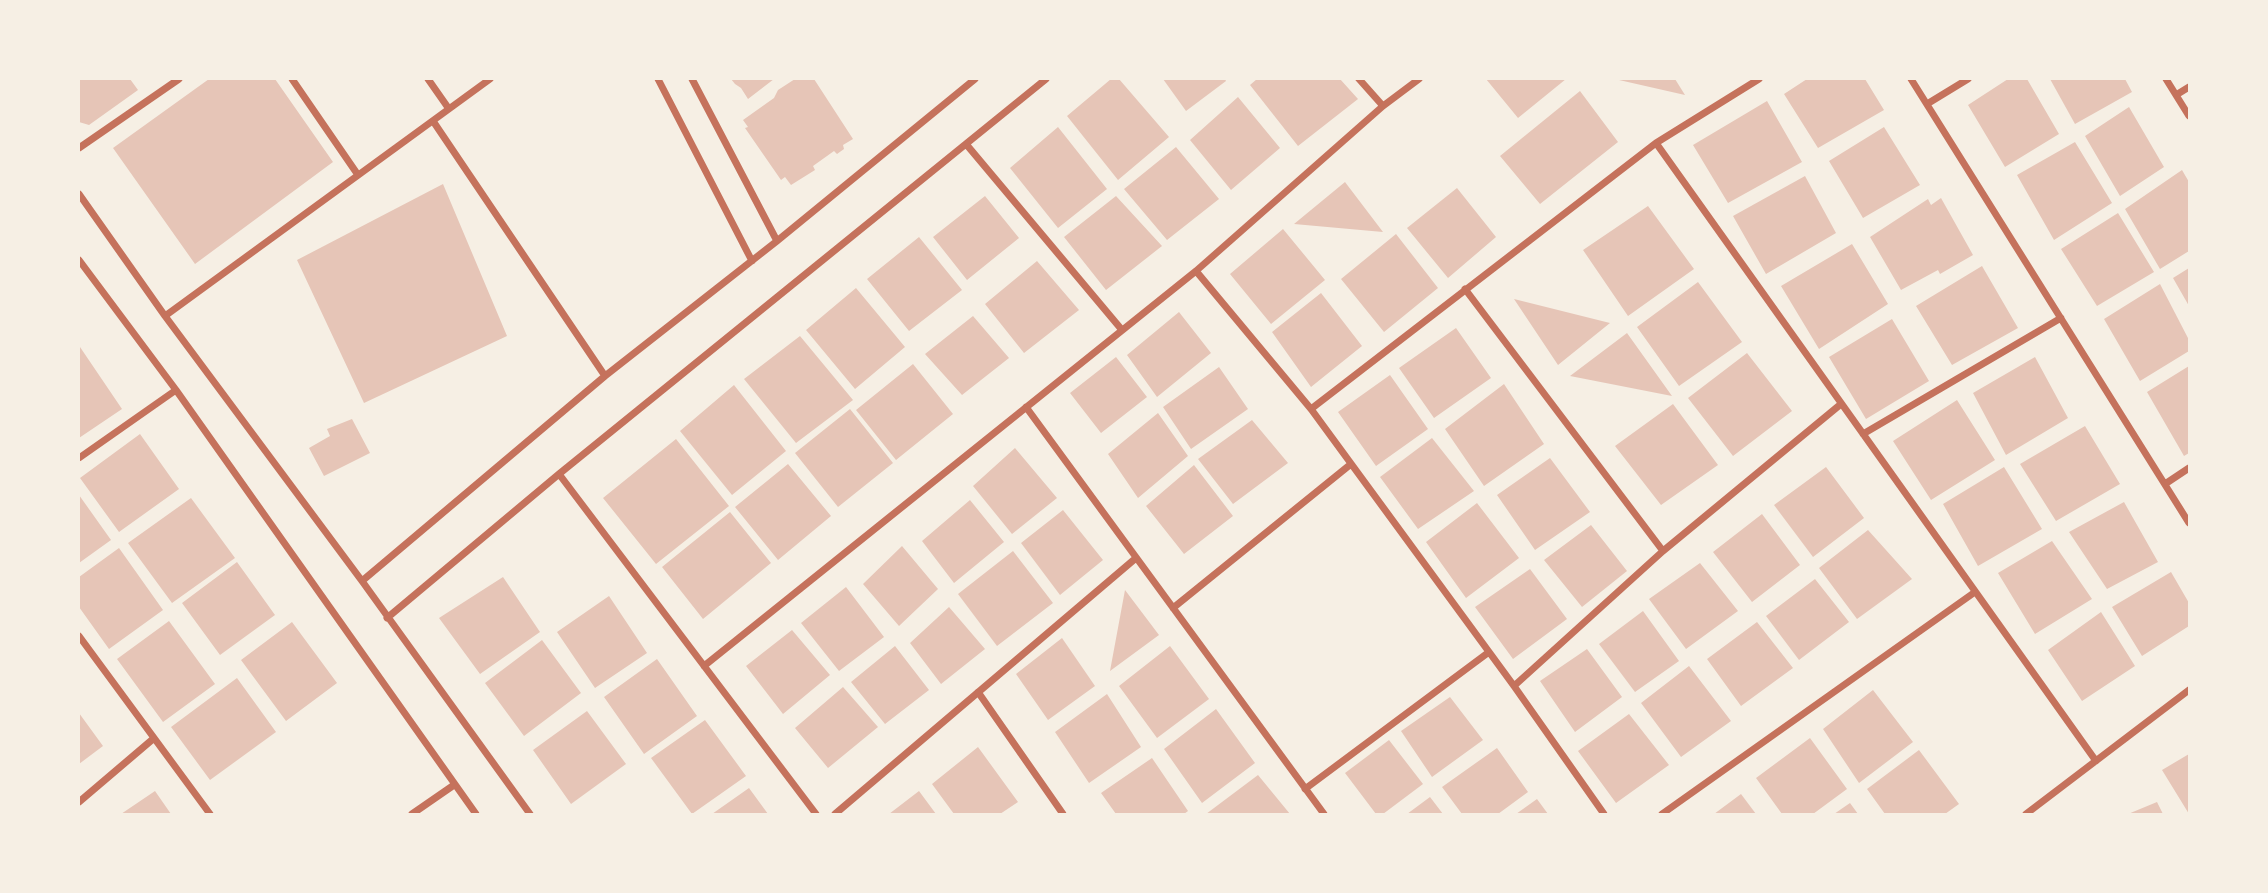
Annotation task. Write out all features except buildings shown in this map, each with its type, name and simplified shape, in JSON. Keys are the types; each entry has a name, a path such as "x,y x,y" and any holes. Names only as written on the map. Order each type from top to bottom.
{"street":[{"path":"292,79 358,175"},
{"path":"428,79 449,109"},
{"path":"165,316 490,79"},
{"path":"657,79 752,261"},
{"path":"692,79 777,241"},
{"path":"362,581 605,376 777,241 975,79"},
{"path":"387,618 559,474 1046,79"},
{"path":"1359,79 1383,106"},
{"path":"704,666 1196,271 1383,106 1419,79"},
{"path":"1311,409 1656,143 1759,79"},
{"path":"1911,79 2189,523"},
{"path":"1927,104 1968,79"},
{"path":"2166,79 2189,116"},
{"path":"79,148 173,80"},
{"path":"2176,95 2189,87"},
{"path":"433,121 605,376"},
{"path":"1656,143 2096,761"},
{"path":"965,144 1122,330"},
{"path":"79,194 165,316 362,581 530,814"},
{"path":"79,260 176,390 475,814"},
{"path":"1196,271 1311,409 1514,686 1604,814"},
{"path":"1465,289 1663,551"},
{"path":"1863,433 2061,318"},
{"path":"79,458 176,390"},
{"path":"1514,686 1663,551 1841,404"},
{"path":"1026,407 1324,814"},
{"path":"1173,608 1351,464"},
{"path":"2165,484 2189,468"},
{"path":"559,474 816,814"},
{"path":"835,814 1136,558"},
{"path":"1662,814 1975,592"},
{"path":"79,636 210,814"},
{"path":"1305,789 1489,652"},
{"path":"2026,814 2189,690"},
{"path":"978,692 1063,814"},
{"path":"79,802 153,739"},
{"path":"412,814 454,785"}]}
